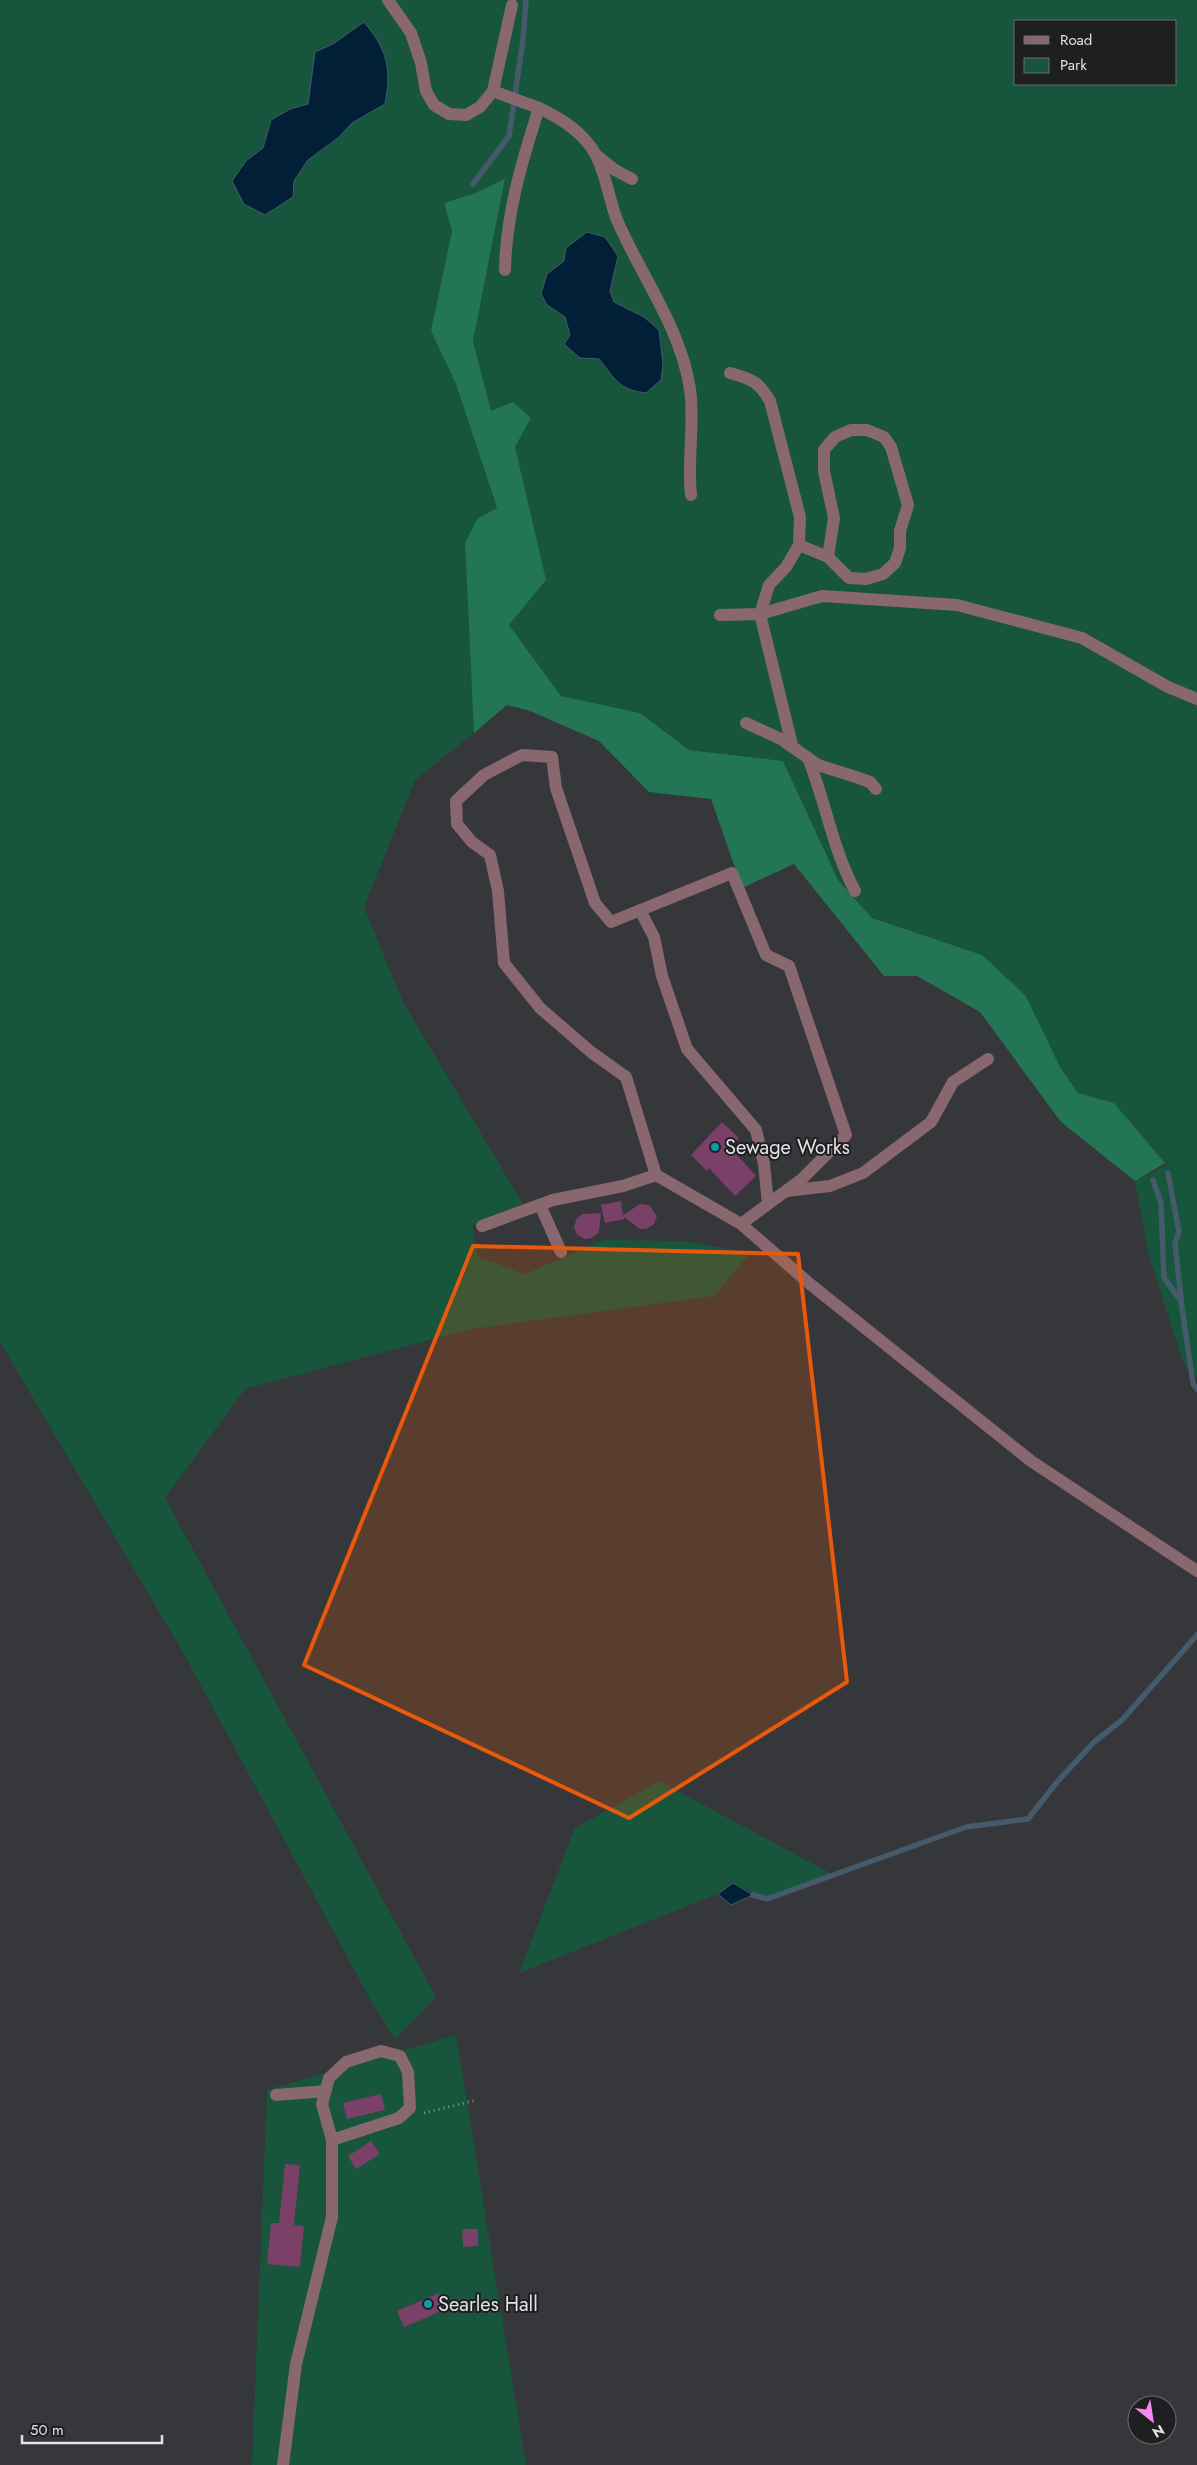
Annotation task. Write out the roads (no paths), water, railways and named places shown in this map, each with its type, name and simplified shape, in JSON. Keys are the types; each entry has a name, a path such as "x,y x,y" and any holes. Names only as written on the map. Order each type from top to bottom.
{"lane":[{"path":"388,0 411,34 421,63 426,91 434,105 448,114 466,115 480,107 496,92 512,5"},
{"path":"496,92 562,119 578,132 596,155 615,170 632,179"},
{"path":"505,270 506,241 516,184 539,108"},
{"path":"596,155 621,227 677,337 690,389 693,439 688,471 691,495"},
{"path":"730,373 748,378 761,386 770,401 800,517 799,545 786,567 769,586 760,614 792,745"},
{"path":"799,545 828,557 849,578 866,579 883,574 896,563 900,548 900,532 908,505 891,447 884,437 868,430 851,430 835,437 824,450 824,471 834,518 828,557"},
{"path":"720,615 760,614 822,596 957,604 1082,638 1168,687 1197,699"},
{"path":"746,723 792,745 818,765 864,780 876,789"},
{"path":"741,1224 802,1178 846,1135 789,966 766,955 732,873 611,922 595,903 556,788 552,756 522,755 484,775 456,802 457,824 472,842 490,855 498,891 504,963 540,1008 591,1052 626,1077 656,1174 741,1224 818,1291 1031,1461 1197,1571"},
{"path":"808,758 817,780 836,850 855,891"},
{"path":"640,910 654,937 662,976 687,1050 756,1130 764,1164 768,1204"},
{"path":"785,1191 830,1186 863,1174 931,1122 953,1082 988,1059"},
{"path":"482,1226 553,1200 623,1186 656,1174"},
{"path":"540,1205 561,1252"},
{"path":"283,2465 296,2364 332,2217 332,2140 322,2104 329,2078 346,2062 381,2051 400,2056 408,2072 411,2096 410,2108 398,2118 332,2140"},
{"path":"276,2095 326,2090"}],"water":[{"path":"364,22 378,41 386,60 388,80 385,104 352,123 338,138 308,160 294,181 293,197 265,215 244,204 232,181 246,161 263,148 271,120 290,109 308,104 315,52 333,44"},
{"path":"587,232 605,237 618,256 610,291 614,302 644,317 659,330 663,364 661,380 646,393 623,386 599,359 580,358 564,344 570,335 565,317 547,305 541,294 547,274 564,261 566,248"},
{"path":"733,1883 753,1895 731,1905 718,1894"}],"waterway":[{"path":"473,184 509,136 523,40 526,0"},
{"path":"1168,1173 1179,1232 1175,1243 1181,1299"},
{"path":"1153,1180 1161,1203 1164,1278 1181,1301 1193,1384 1197,1389"},
{"path":"753,1895 767,1899 966,1827 1028,1819 1057,1782 1094,1742 1122,1720 1197,1635"}],"place":[{"name":"Sewage Works","path":"715,1147"},
{"name":"Searles Hall","path":"428,2304"}]}
